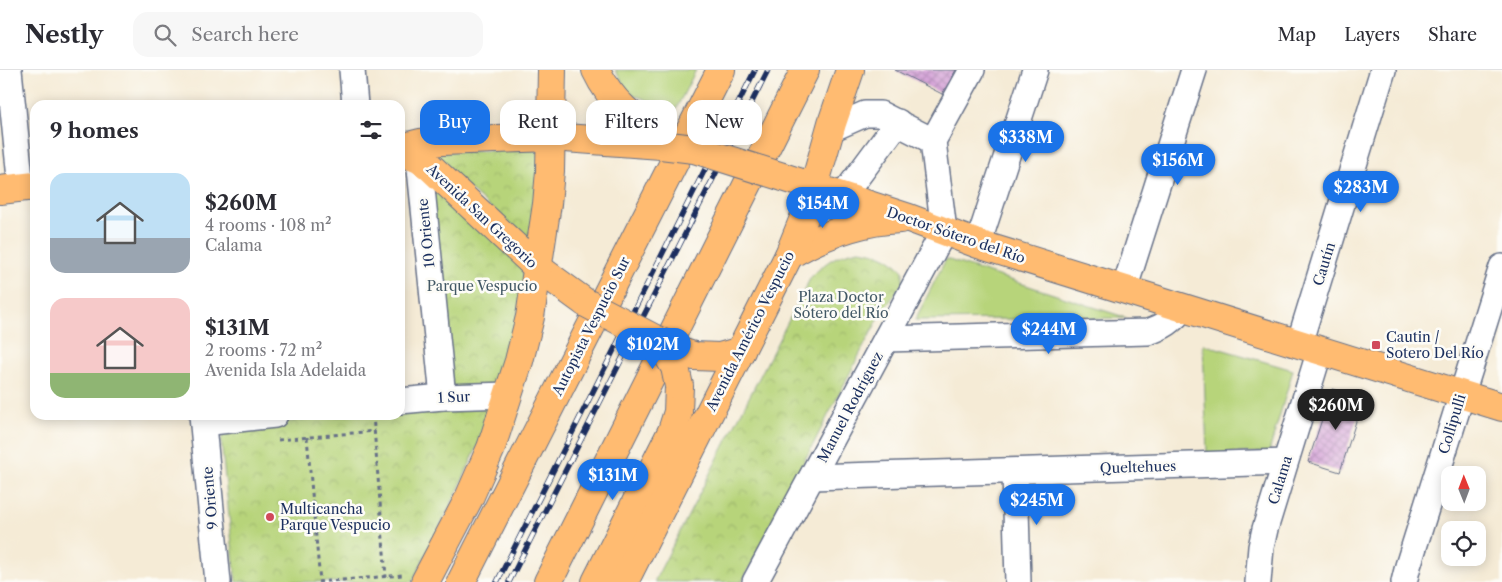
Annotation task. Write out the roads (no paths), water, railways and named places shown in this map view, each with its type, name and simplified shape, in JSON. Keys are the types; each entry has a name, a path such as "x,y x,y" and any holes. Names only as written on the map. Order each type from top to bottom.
{"main road":[{"path":"552,70 552,100"},
{"name":"Doctor Sótero del Río","path":"596,70 607,89 616,100"},
{"name":"Autopista Vespucio Sur","path":"461,582 721,70"},
{"path":"548,582 805,70"},
{"name":"Avenida Américo Vespucio","path":"624,582 789,255 815,187 850,70"},
{"name":"Avenida San Gregorio","path":"500,139 420,143 406,153 429,166 538,268 586,303 686,355 720,358 741,351"},
{"name":"Doctor Sótero del Río","path":"677,144 843,196 978,244 1502,407"},
{"path":"417,579 469,498 491,448 508,395 530,317 547,204 551,145"},
{"path":"789,255 827,234 868,222 909,218"},
{"path":"596,582 672,430 678,412 680,386 675,367 671,357 659,341"}],"street":[{"path":"9,70 19,188"},
{"path":"352,70 355,100"},
{"path":"944,231 934,141 972,70"},
{"path":"978,244 1036,70"},
{"path":"1124,290 1194,70"},
{"name":"Cautín","path":"1310,347 1383,70"},
{"path":"831,129 865,114 889,118 934,141"},
{"path":"843,196 889,118"},
{"name":"10 Oriente","path":"406,153 443,397"},
{"name":"Manuel Rodríguez","path":"755,582 944,231"},
{"name":"Collipulli","path":"1404,582 1502,267"},
{"path":"886,339 1148,332 1167,324 1175,318 1182,308"},
{"name":"Calama","path":"1258,582 1260,547 1285,462 1310,347"},
{"name":"1 Sur","path":"405,401 508,395"},
{"name":"9 Oriente","path":"203,420 218,582"},
{"name":"Queltehues","path":"812,477 1285,462"},
{"path":"1015,472 1018,582"}],"railway":[{"path":"497,582 755,70"},
{"path":"509,582 768,70"}],"place":[{"name":"Cautin / Sotero Del Río","path":"1376,345"},
{"name":"Multicancha Parque Vespucio","path":"270,517"}],"park label":[{"name":"Parque Vespucio","path":"482,286"},
{"name":"Plaza Doctor Sótero del Río","path":"841,306"}]}
